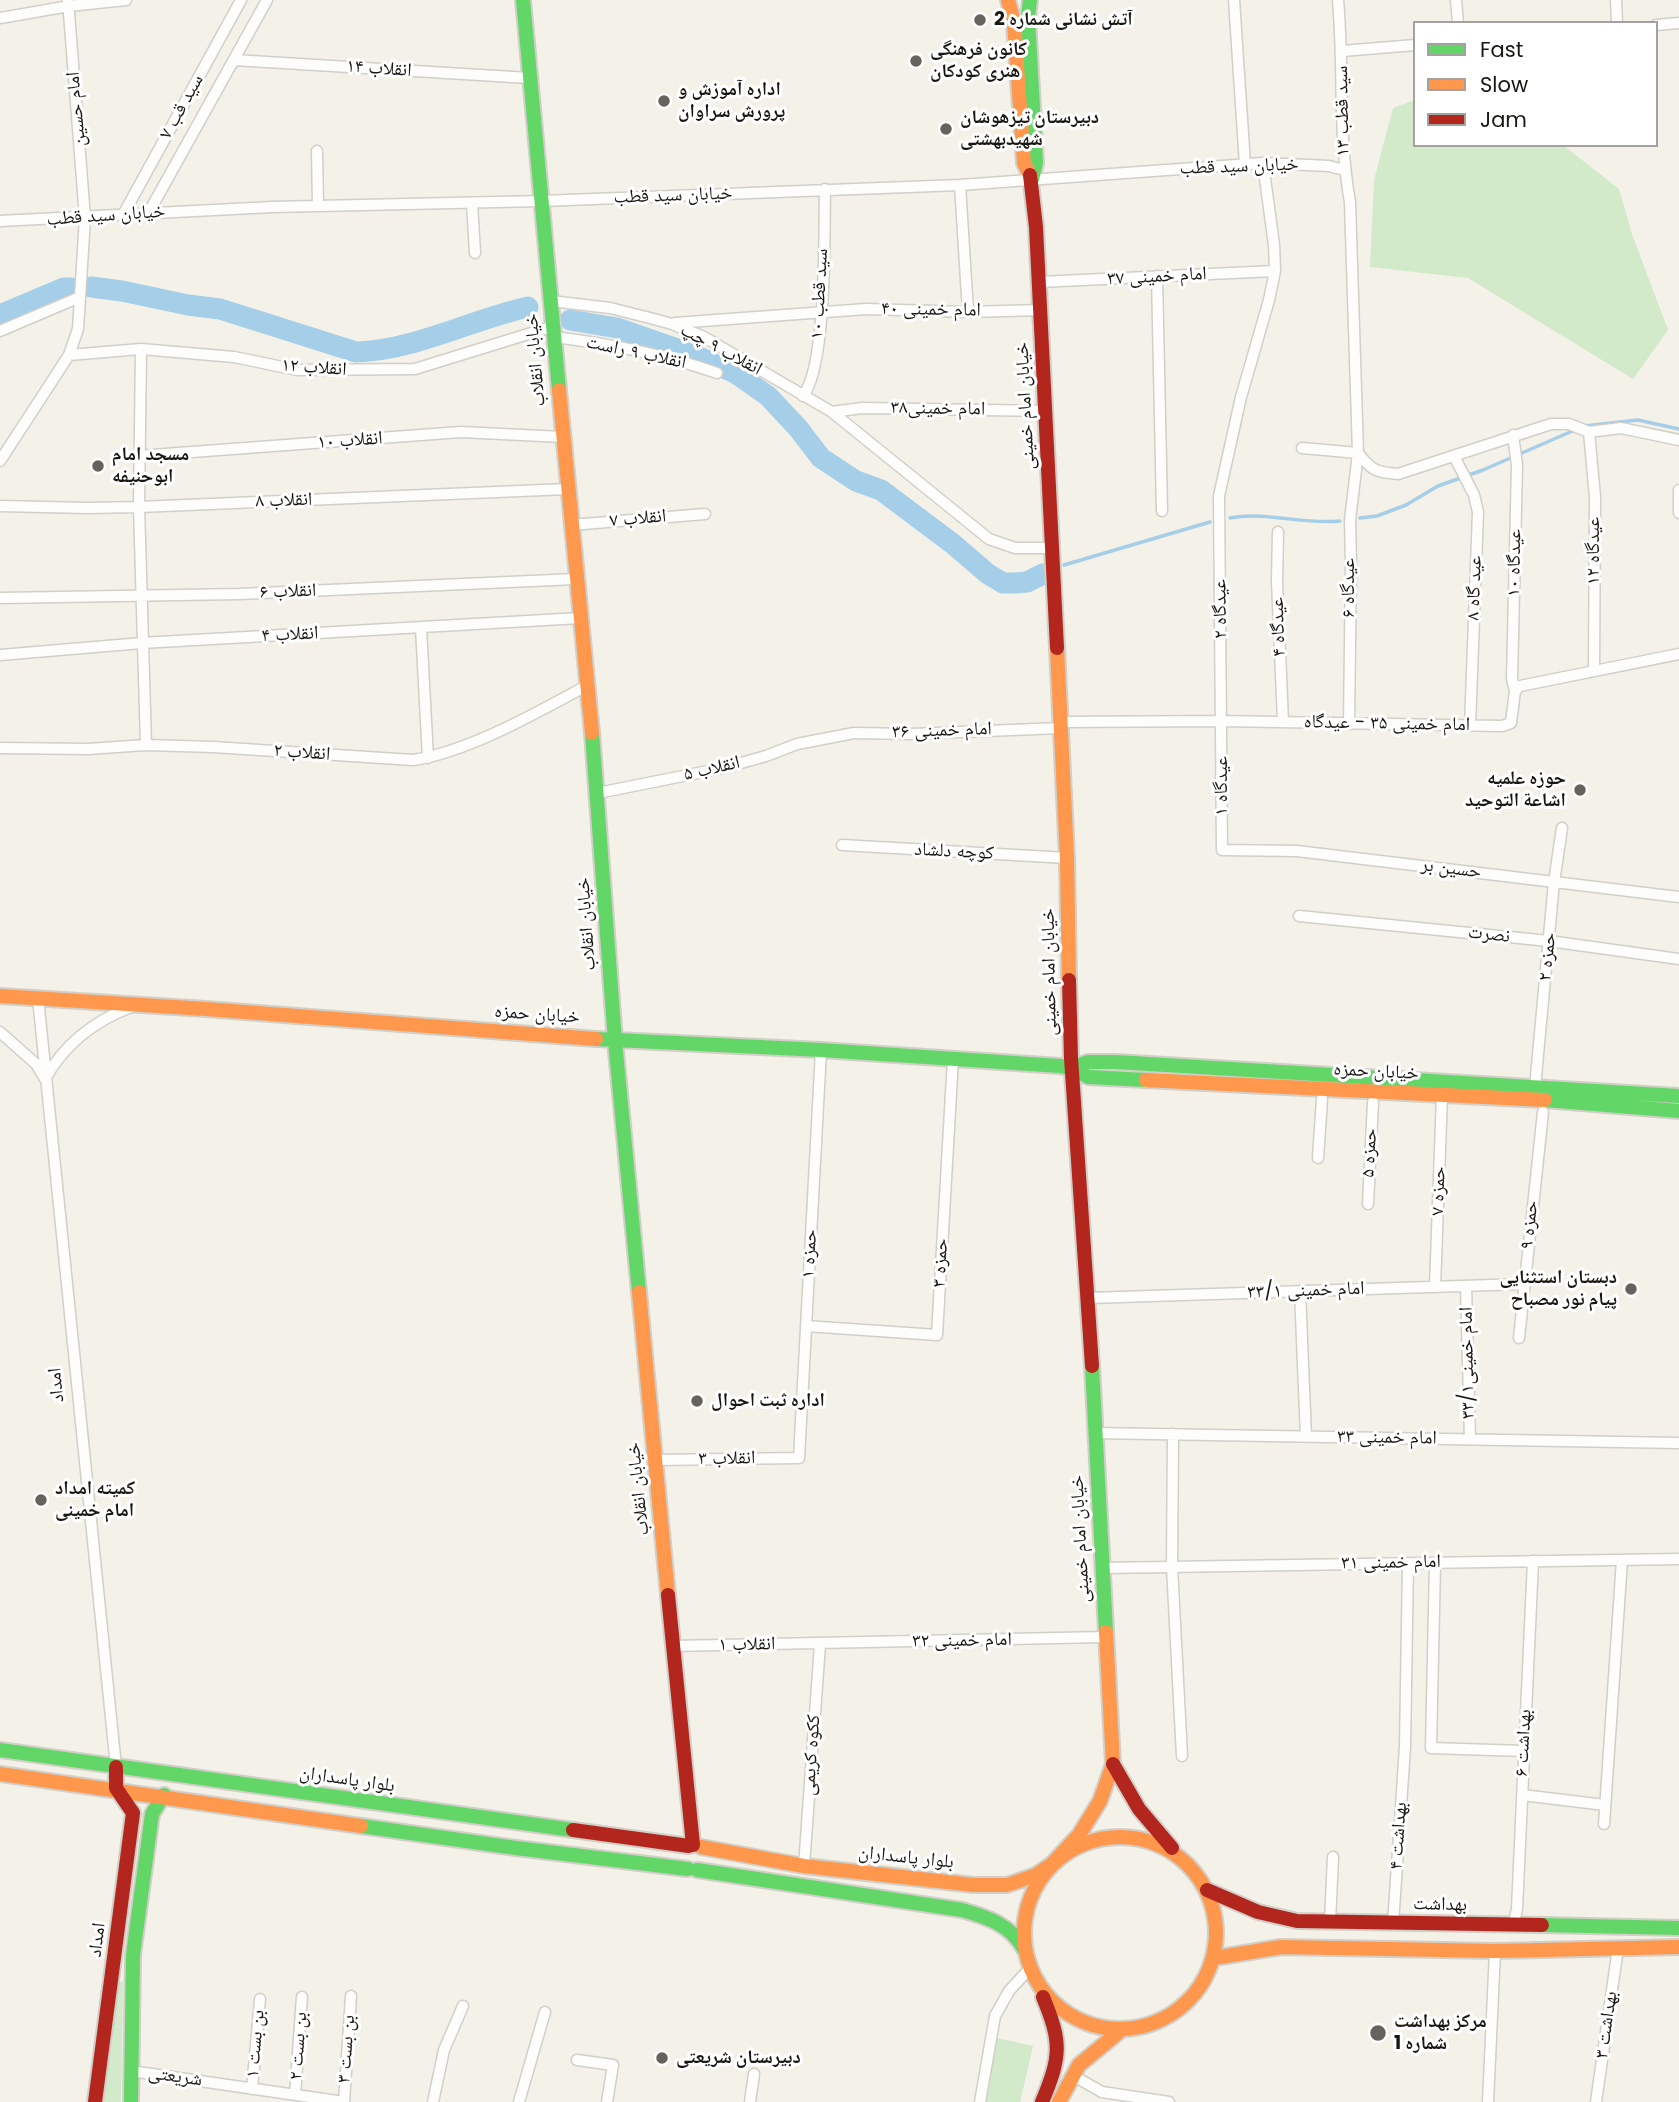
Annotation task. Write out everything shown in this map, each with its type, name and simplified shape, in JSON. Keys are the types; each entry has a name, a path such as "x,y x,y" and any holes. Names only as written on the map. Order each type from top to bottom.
{"main road":[{"name":"خیابان انقلاب","path":"523,0 562,437 598,793 615,1041 690,1829 695,1846"},
{"name":"خیابان امام خمینی","path":"1008,0 1014,23 1024,163 1032,179"},
{"name":"خیابان امام خمینی","path":"1030,0 1028,18 1036,163 1032,179 1061,725 1072,1068 1089,1298 1113,1764"},
{"name":"خیابان حمزه","path":"0,996 139,1004 615,1041 821,1050 1072,1068 1088,1062 1116,1062 1679,1111"},
{"name":"خیابان حمزه","path":"1072,1068 1088,1077 1442,1095 1537,1099 1679,1096"},
{"name":"بلوار پاسداران","path":"0,1750 695,1846 804,1866 990,1886 1017,1883 1039,1873 1059,1858"},
{"path":"1025,1952 1024,1926 1029,1900 1041,1877 1087,1824 1097,1808 1113,1764"},
{"path":"1037,1983 1059,2008 1087,2025 1120,2031 1152,2026 1180,2011 1202,1987 1214,1958 1215,1912 1206,1889 1186,1862 1129,1799 1113,1764"},
{"path":"116,1767 116,1788"},
{"path":"0,1774 116,1788 593,1860 692,1870 975,1913 1009,1930 1020,1940 1057,2029 1059,2055 1042,2102"},
{"name":"امداد","path":"95,2102 133,1813 116,1788"},
{"name":"امداد","path":"131,2102 133,1955 152,1814 164,1795"},
{"path":"1059,1858 1083,1844 1110,1837 1137,1838 1163,1846 1186,1862"},
{"path":"695,1846 707,1858 704,1866 692,1870 682,1863 681,1855 695,1846"},
{"name":"بهداشت","path":"1206,1889 1258,1912 1297,1922 1679,1928"},
{"path":"1382,1949 1387,1924"},
{"path":"1621,1948 1626,1927"},
{"path":"1214,1958 1281,1947 1495,1951 1679,1947"},
{"path":"114,1969 133,1972"},
{"path":"1059,2102 1079,2065 1120,2031"}],"street":[{"path":"0,18 68,3 126,0"},
{"name":"سید قب ۷","path":"123,215 241,0"},
{"path":"149,212 267,0"},
{"path":"1234,0 1245,164"},
{"name":"سید قطب ۱۳","path":"1338,0 1342,51 1344,170 1350,202 1358,453"},
{"path":"1456,0 1458,21"},
{"path":"1616,0 1617,21"},
{"name":"امام حسین","path":"0,461 69,355 78,329 85,218 68,3"},
{"path":"1658,25 1679,23"},
{"path":"1342,51 1413,45"},
{"name":"انقلاب ۱۴","path":"232,64 234,60 529,78"},
{"path":"317,151 318,206"},
{"name":"خیابان سید قطب","path":"0,221 85,218 149,212 960,185 1263,163 1329,166 1344,170"},
{"name":"عیدگاه ۲","path":"1222,721 1219,496 1241,397 1275,271 1263,163"},
{"path":"960,185 968,312"},
{"name":"سید قطب ۱۰","path":"803,396 811,386 821,313 825,189"},
{"path":"472,203 475,253"},
{"name":"امام خمینی ۳۷","path":"1039,282 1275,271"},
{"path":"1157,276 1162,511"},
{"path":"0,331 80,297"},
{"name":"انقلاب ۹ چپ","path":"551,301 610,308 672,324 704,337 832,412 989,539 1015,548 1052,548"},
{"name":"امام خمینی ۴۰","path":"672,324 866,309 968,312 1041,310"},
{"name":"انقلاب ۱۲","path":"69,355 141,349 234,357 297,370 415,369 554,331"},
{"name":"انقلاب ۹ راست","path":"554,331 673,358 717,373"},
{"path":"141,349 138,456 146,745"},
{"name":"امام خمینی۳۸","path":"832,412 862,408 1045,411"},
{"path":"1302,448 1358,453 1369,467 1378,472 1398,474 1551,424 1569,424 1588,432 1621,428 1679,440"},
{"name":"انقلاب ۱۰","path":"138,456 461,432 562,437"},
{"name":"عیدگاه ۱۲","path":"1588,432 1595,497 1594,671"},
{"name":"عیدگاه ۱۰","path":"1513,435 1517,465 1512,680 1515,691"},
{"name":"عیدگاه ۶","path":"1349,724 1350,520 1358,453"},
{"name":"عید گاه ۸","path":"1454,456 1474,495 1478,512 1470,726"},
{"name":"انقلاب ۸","path":"0,506 139,507 568,489"},
{"path":"1679,490 1679,513"},
{"name":"انقلاب ۷","path":"571,525 705,514"},
{"name":"عیدگاه ۴","path":"1278,532 1277,581 1283,722"},
{"name":"انقلاب ۶","path":"0,598 140,597 576,579"},
{"name":"انقلاب ۴","path":"0,655 142,643 580,618"},
{"path":"421,628 428,758"},
{"path":"1515,691 1520,686 1679,654"},
{"name":"انقلاب ۲","path":"0,748 88,749 146,745 213,747 412,761 428,758 509,726 588,685"},
{"name":"امام خمینی ۳۵ - عیدگاه","path":"1061,725 1222,721 1502,726 1511,723 1515,691"},
{"name":"عیدگاه ۱","path":"1222,721 1222,850"},
{"name":"امام خمینی ۳۶","path":"824,737 854,733 912,734 1061,725"},
{"name":"انقلاب ۵","path":"598,793 723,768 824,737"},
{"name":"حمزه ۲","path":"1537,1099 1549,941 1562,828"},
{"name":"کوچه دلشاد","path":"842,845 1066,858"},
{"name":"حسین بر","path":"1222,850 1297,850 1679,897"},
{"name":"نصرت","path":"1299,916 1549,941 1679,959"},
{"name":"امداد","path":"38,998 116,1767"},
{"path":"0,1032 36,1064 45,1079 55,1061 69,1045 97,1023 139,1004"},
{"name":"حمزه ۱","path":"799,1458 821,1050"},
{"name":"حمزه ۳","path":"806,1326 937,1335 953,1059"},
{"name":"حمزه ۷","path":"1435,1287 1442,1095"},
{"path":"1318,1158 1322,1099"},
{"name":"حمزه ۹","path":"1519,1338 1537,1099"},
{"name":"حمزه ۵","path":"1367,1204 1373,1102"},
{"name":"امام خمینی ۳۳/۱","path":"1089,1298 1523,1284"},
{"name":"امام خمینی۳۳/۱","path":"1466,1286 1470,1439"},
{"path":"1300,1291 1306,1437"},
{"name":"امام خمینی ۳۳","path":"1094,1433 1679,1443"},
{"path":"1173,1434 1172,1567 1182,1756"},
{"name":"انقلاب ۳","path":"655,1460 799,1458"},
{"name":"امام خمینی ۳۱","path":"1103,1568 1679,1559"},
{"path":"1604,1824 1622,1560"},
{"name":"بهداشت ۶","path":"1513,1926 1517,1909 1532,1561"},
{"name":"بهداشت ۴","path":"1387,1924 1405,1747 1408,1563"},
{"path":"1435,1563 1431,1748 1524,1752"},
{"name":"امام خمینی ۳۲","path":"820,1644 1105,1637"},
{"name":"انقلاب ۱","path":"673,1646 820,1644"},
{"name":"ککوه کریمی","path":"804,1866 820,1644"},
{"path":"1522,1795 1605,1804"},
{"path":"1330,1923 1333,1857"},
{"name":"بهداشت ۳","path":"1596,2102 1621,1948"},
{"path":"1488,2102 1495,1951"},
{"path":"979,2102 995,2016 1009,1990 1030,1968"},
{"name":"بن بست ۳","path":"344,2102 351,1996"},
{"name":"بن بست ۲","path":"295,2095 302,1997"},
{"name":"بن بست ۱","path":"252,2088 260,1999"},
{"path":"433,2102 444,2050 463,2006"},
{"path":"519,2102 545,2012"},
{"path":"577,2060 613,2065 607,2102"},
{"name":"شریعتی","path":"131,2070 344,2102"},
{"path":"750,2102 754,2074"},
{"path":"1072,2075 1102,2092 1169,2102"}],"green space":[{"path":"1413,101 1413,147 1566,147 1619,189 1633,237 1668,330 1633,379 1468,278 1370,267 1374,180 1393,108"},
{"path":"117,1981 123,1982 121,2102 99,2102"},
{"path":"997,2038 1033,2046 1020,2102 983,2102"}],"waterway":[{"path":"91,287 220,309 356,352 400,346 528,307"},
{"path":"0,315 64,288 71,288"},
{"path":"570,320 617,328 697,356 735,373 768,396 821,458 856,481 881,490 988,574 1003,583 1027,582 1043,574"},
{"path":"1584,426 1638,420 1679,429"},
{"path":"1360,518 1377,516 1406,505 1438,486 1483,470 1577,429"},
{"path":"1230,518 1258,516 1340,521"},
{"path":"1064,565 1210,522"}],"traffic: fast":[{"path":"523,0 559,390"},
{"path":"1030,0 1028,18 1036,163 1032,179"},
{"path":"592,733 615,1041 639,1292"},
{"path":"596,1039 1060,1066 1072,1068 1088,1077 1146,1080"},
{"path":"1072,1068 1088,1062 1116,1062 1679,1096"},
{"path":"1545,1100 1679,1111"},
{"path":"1092,1366 1106,1632"},
{"path":"0,1750 573,1830"},
{"path":"131,2102 133,1955 152,1814 164,1795"},
{"path":"361,1826 688,1869"},
{"path":"697,1870 962,1910 989,1919 1005,1928 1024,1949"},
{"path":"1542,1925 1679,1928"}],"traffic: slow":[{"path":"1008,0 1014,23 1024,163 1030,175"},
{"path":"559,390 592,733"},
{"path":"1057,648 1067,858 1069,980"},
{"path":"0,996 596,1039"},
{"path":"1146,1080 1545,1100"},
{"path":"639,1292 668,1595"},
{"path":"701,1847 804,1866 974,1885 1007,1885 1036,1875 1052,1864 1079,1835 1100,1801 1113,1764 1106,1632"},
{"path":"0,1774 361,1826"},
{"path":"1120,1837 1157,1844 1188,1865 1209,1896 1216,1933 1209,1970 1188,2001 1157,2022 1120,2029 1083,2022 1052,2001 1031,1970 1024,1933 1031,1896 1052,1865 1083,1844 1120,1837"},
{"path":"1214,1958 1281,1947 1495,1951 1679,1947"},
{"path":"1059,2102 1079,2065 1120,2031"}],"traffic: jam":[{"path":"1030,175 1036,227 1057,648"},
{"path":"1069,980 1071,1058 1092,1366"},
{"path":"668,1595 693,1845"},
{"path":"1113,1764 1139,1809 1172,1848"},
{"path":"95,2102 133,1813 116,1788 116,1767"},
{"path":"573,1830 689,1846"},
{"path":"1207,1890 1258,1912 1297,1921 1542,1925"},
{"path":"1042,2102 1053,2073 1057,2050 1054,2026 1043,1997"}],"place":[{"name":"آتش نشانی شماره 2","path":"980,20"},
{"name":"کانون فرهنگی هنری کودکان","path":"916,61"},
{"name":"اداره آموزش و پرورش سراوان","path":"664,101"},
{"name":"دبیرستان تیزهوشان شهیدبهشتی","path":"946,129"},
{"name":"مسجد امام ابوحنیفه","path":"98,466"},
{"name":"حوزه علمیه اشاعة التوحید","path":"1580,790"},
{"name":"دبستان استثنایی پیام نور مصباح","path":"1631,1289"},
{"name":"اداره ثبت احوال","path":"697,1401"},
{"name":"کمیته امداد امام خمینی","path":"41,1500"},
{"name":"مرکز بهداشت شماره 1","path":"1378,2033"},
{"name":"دبیرستان شریعتی","path":"662,2058"}]}
